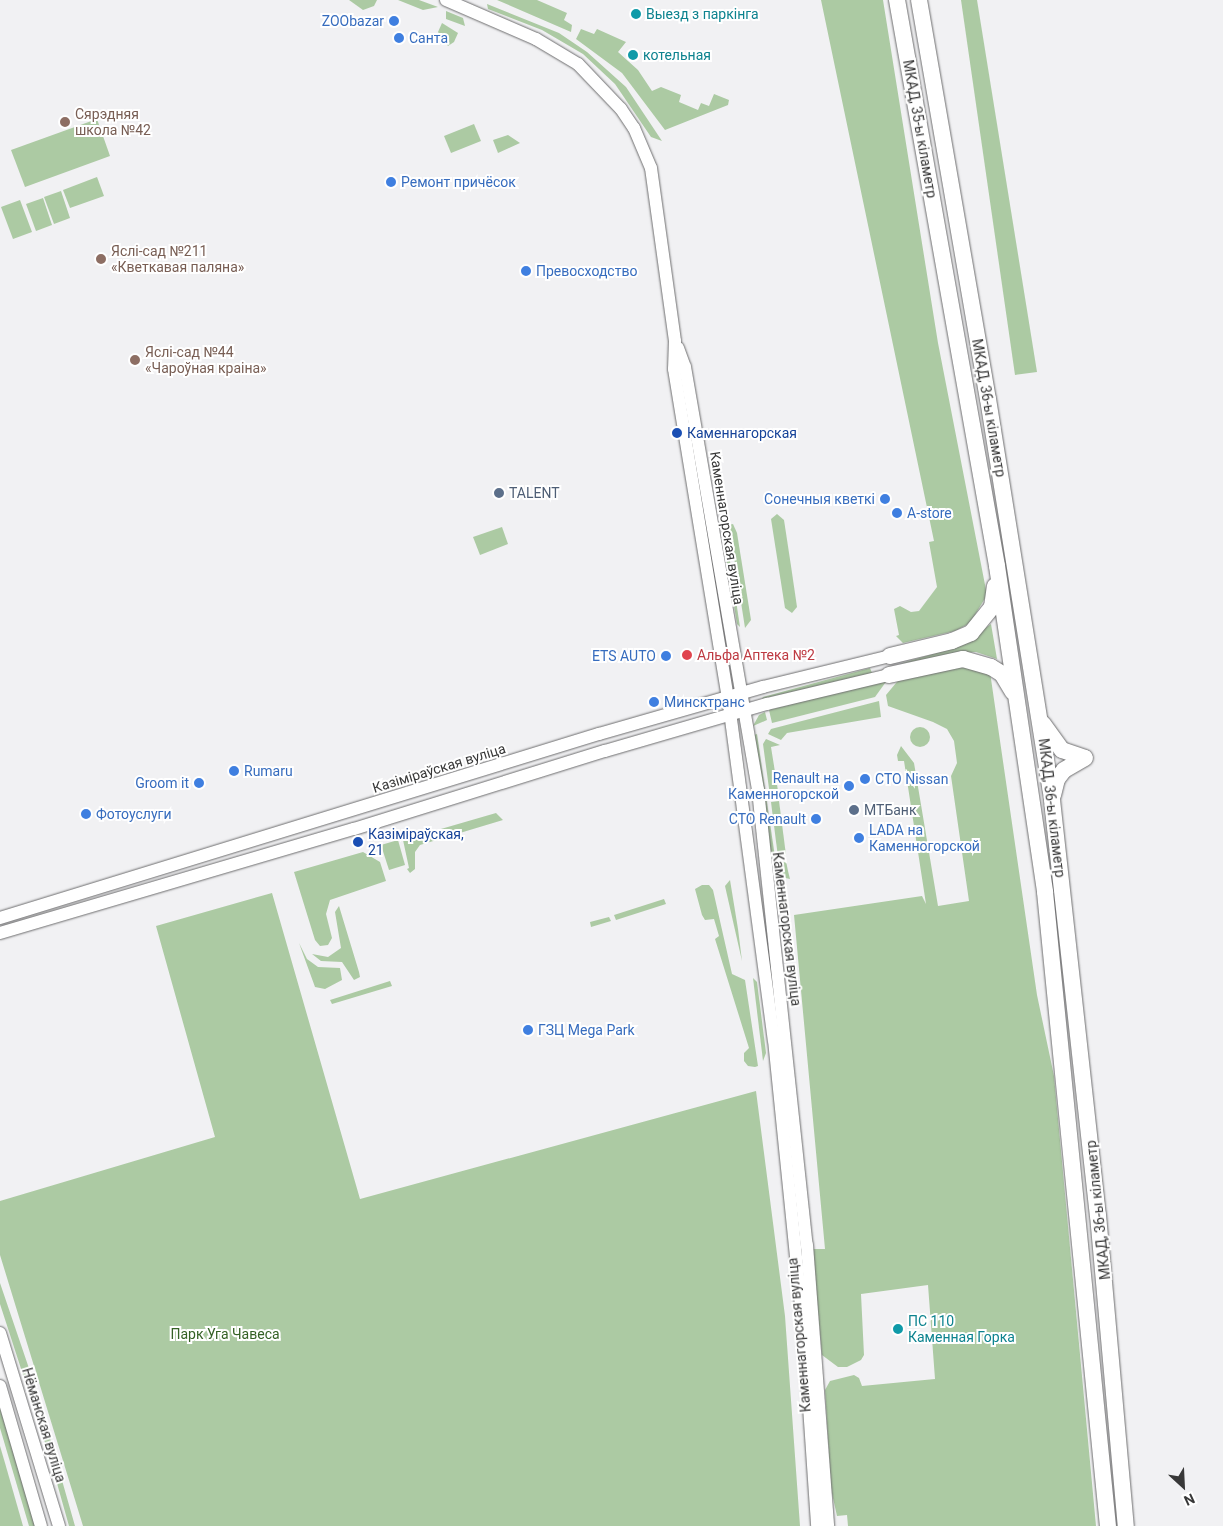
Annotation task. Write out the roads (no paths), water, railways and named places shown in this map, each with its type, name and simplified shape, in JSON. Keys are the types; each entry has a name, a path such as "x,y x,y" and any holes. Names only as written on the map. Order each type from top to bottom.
{"highway":[{"name":"МКАД, 35-ы кіламетр","path":"896,0 942,257"},
{"name":"МКАД, 35-ы кіламетр","path":"921,0 922,20 962,254"},
{"name":"МКАД, 36-ы кіламетр","path":"962,254 1041,721 1052,800 1077,1012 1113,1365 1126,1526"},
{"name":"МКАД, 36-ы кіламетр","path":"942,257 997,566 1018,703 1056,981 1108,1526"},
{"path":"890,656 952,642 971,633 992,607 997,566"},
{"path":"889,675 963,659 978,662 1002,674 1018,703"},
{"path":"1041,721 1062,750 1085,758 1064,770 1057,779 1052,800"}],"main road":[{"name":"Каменнагорская вуліца","path":"446,0 514,28 568,56 603,88 626,116 647,155 655,185 676,341 685,367 758,790 807,1245 828,1526"},
{"name":"Каменнагорская вуліца","path":"676,341 674,369 728,697 756,900 787,1158 804,1333 817,1526"},
{"name":"Казіміраўская вуліца","path":"0,918 728,697 890,656"},
{"path":"0,933 745,711 889,675"},
{"name":"Нёманская вуліца","path":"0,1333 58,1526"},
{"path":"0,1386 41,1526"}],"place":[{"name":"Выезд з паркінга","path":"636,14"},
{"name":"ZOObazar","path":"394,21"},
{"name":"Санта","path":"399,38"},
{"name":"котельная","path":"633,55"},
{"name":"Сярэдняя школа №42","path":"65,122"},
{"name":"Ремонт причёсок","path":"391,182"},
{"name":"Яслі-сад №211 «Кветкавая паляна»","path":"101,259"},
{"name":"Превосходство","path":"526,271"},
{"name":"Яслі-сад №44 «Чароўная краіна»","path":"135,360"},
{"name":"Каменнагорская","path":"677,433"},
{"name":"TALENT","path":"499,493"},
{"name":"Сонечныя кветкі","path":"885,499"},
{"name":"А-store","path":"897,513"},
{"name":"Альфа Аптека №2","path":"687,655"},
{"name":"ETS AUTO","path":"666,656"},
{"name":"Минсктранс","path":"654,702"},
{"name":"Rumaru","path":"234,771"},
{"name":"СТО Nissan","path":"865,779"},
{"name":"Groom it","path":"199,783"},
{"name":"Renault на Каменногорской","path":"849,786"},
{"name":"МТБанк","path":"854,810"},
{"name":"Фотоуслуги","path":"86,814"},
{"name":"СТО Renault","path":"816,819"},
{"name":"LADA на Каменногорской","path":"859,838"},
{"name":"Казіміраўская, 21","path":"358,842"},
{"name":"ГЗЦ Mega Park","path":"528,1030"},
{"name":"ПС 110 Каменная Горка","path":"898,1329"}],"park label":[{"name":"Парк Уга Чавеса","path":"225,1334"}]}
